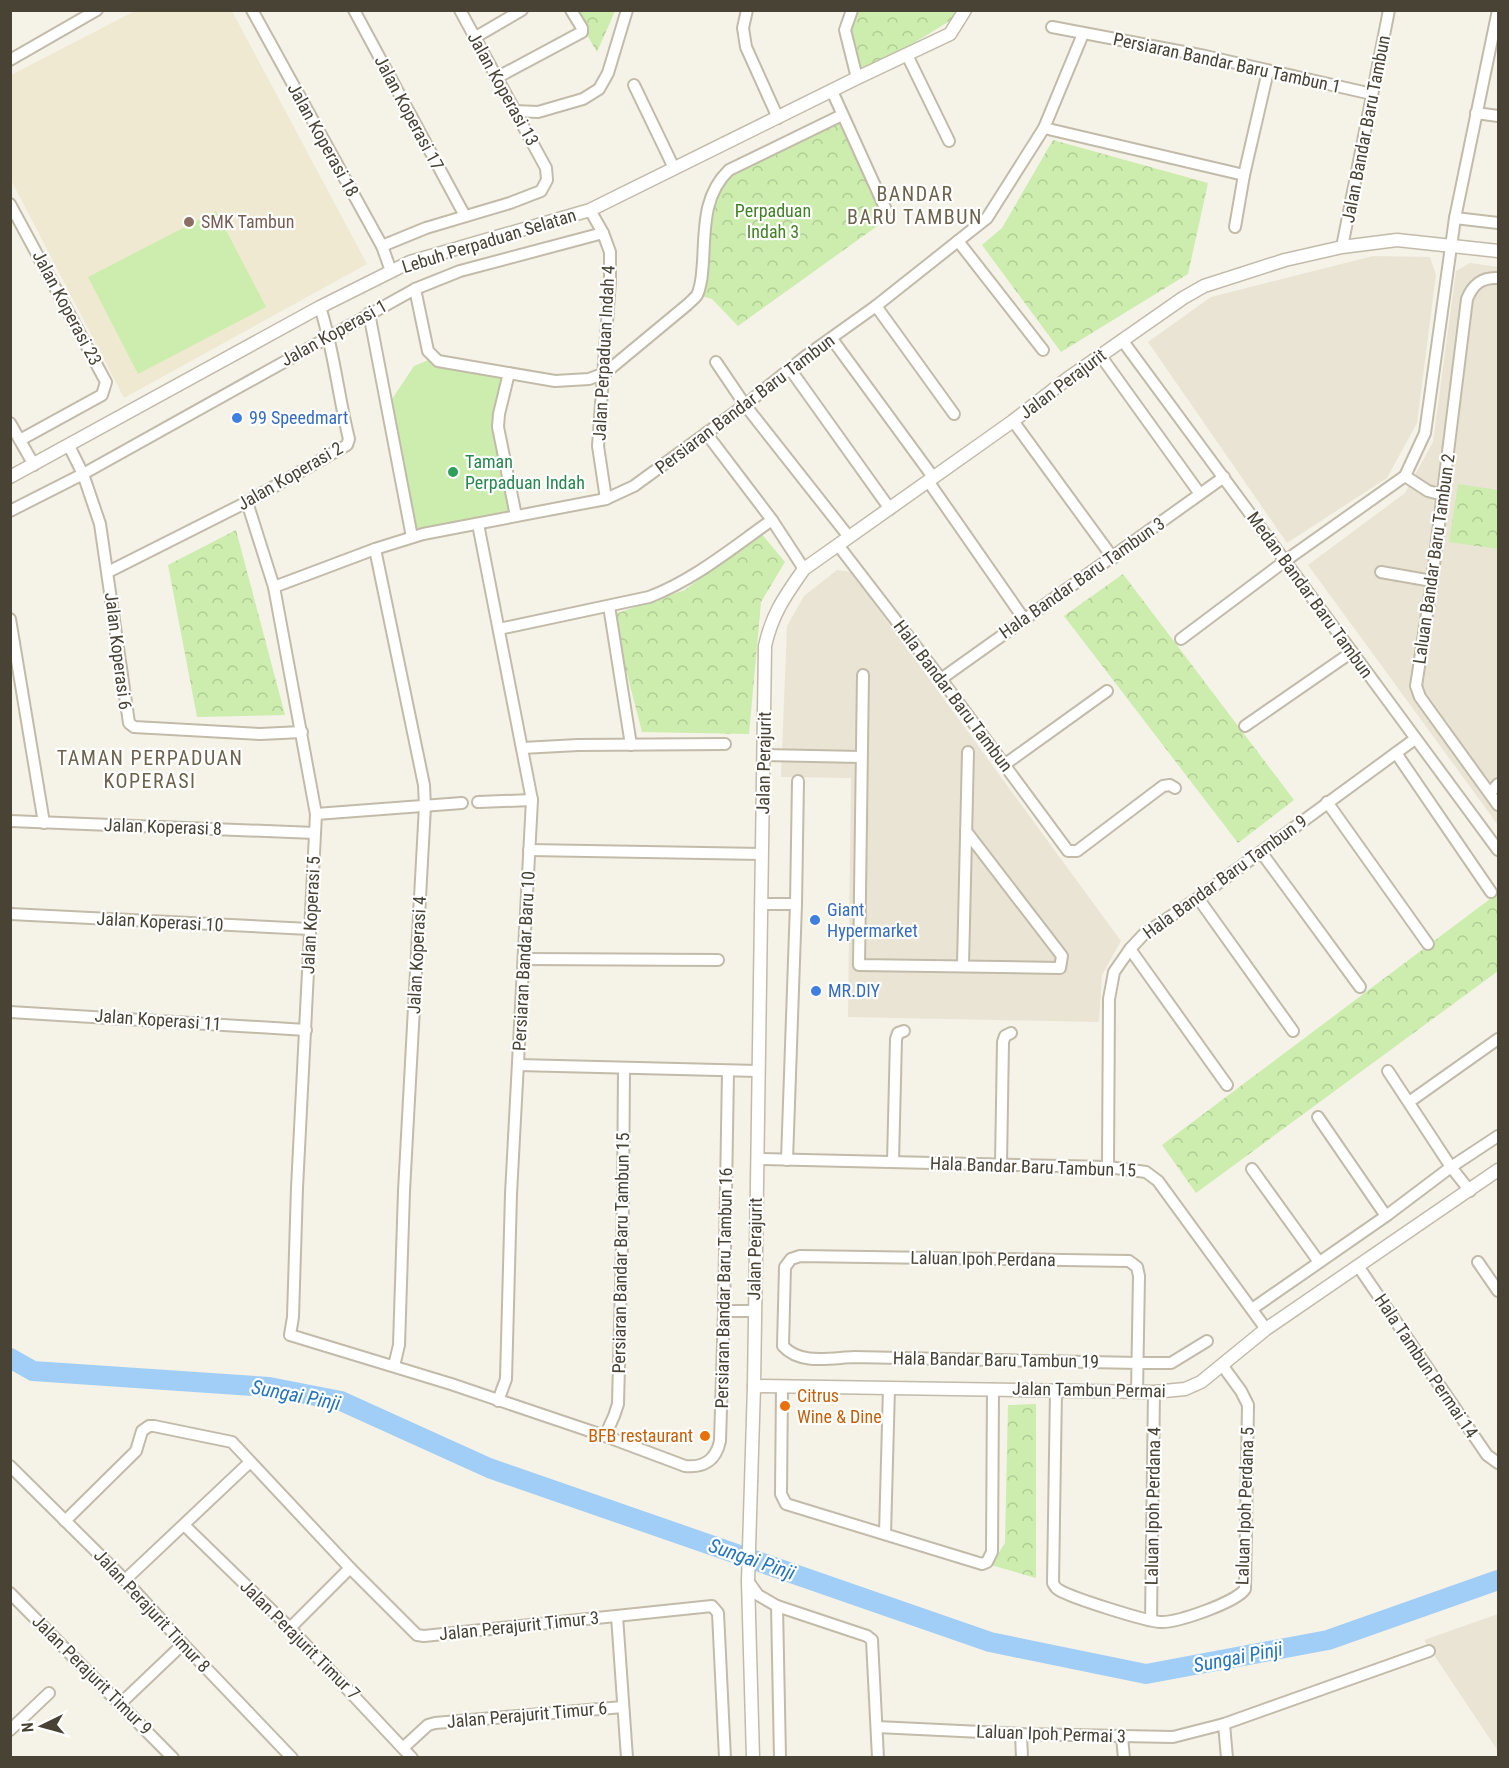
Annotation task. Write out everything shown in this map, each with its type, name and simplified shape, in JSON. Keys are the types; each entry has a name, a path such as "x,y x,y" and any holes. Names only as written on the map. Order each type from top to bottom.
{"street":[{"path":"10,60 98,10"},
{"name":"Jalan Koperasi 18","path":"252,10 382,246 391,271"},
{"name":"Jalan Koperasi 17","path":"354,10 465,216"},
{"name":"Jalan Koperasi 13","path":"460,10 546,168 547,180 541,191 465,216"},
{"path":"474,38 522,10"},
{"path":"496,78 582,32 571,10"},
{"path":"514,111 538,112 583,99 599,89 608,73 627,10"},
{"path":"747,10 743,28 746,47 778,118"},
{"path":"852,10 845,30 857,78"},
{"name":"Lebuh Perpaduan Selatan","path":"10,477 320,307 391,271 410,262 591,210 950,34 965,10"},
{"name":"Jalan Bandar Baru Tambun","path":"1342,247 1389,10"},
{"path":"1180,639 1405,476 1425,433 1450,244 1498,10"},
{"name":"Persiaran Bandar Baru Tambun 1","path":"1052,27 1205,56 1372,94"},
{"name":"Persiaran Bandar Baru Tambun","path":"274,587 412,537 606,499 634,486 876,306 987,218 1044,128 1083,34"},
{"path":"907,55 949,141"},
{"path":"1235,227 1244,175 1268,71"},
{"path":"634,85 674,168"},
{"path":"832,92 886,210"},
{"path":"1476,113 1498,116"},
{"path":"415,289 428,351 438,361 555,381 589,379 604,373 697,295 701,280 710,197 718,181 729,170 843,115"},
{"path":"1044,128 1244,175"},
{"name":"Jalan Koperasi 23","path":"10,204 106,382 102,395 20,440"},
{"name":"Jalan Perpaduan Indah 4","path":"591,210 610,252 598,446 606,499"},
{"path":"382,246 426,228 465,216"},
{"path":"1455,218 1498,223"},
{"name":"Jalan Koperasi 1","path":"10,511 82,474 415,289 460,271 603,233"},
{"name":"Jalan Perajurit","path":"753,1758 748,1581 754,1386 765,646 769,628 780,602 804,569 1012,421 1066,378 1204,286 1285,260 1342,247 1397,240 1498,251"},
{"path":"958,241 1043,350"},
{"name":"Laluan Bandar Baru Tambun 2","path":"1498,278 1480,280 1472,287 1467,299 1432,581 1416,686 1420,697 1498,805"},
{"path":"876,306 954,414"},
{"name":"Jalan Koperasi 2","path":"108,572 247,502 349,443 329,335 320,307"},
{"path":"369,313 412,537"},
{"path":"832,339 1024,619"},
{"name":"Medan Bandar Baru Tambun","path":"1122,340 1498,850"},
{"path":"1100,356 1200,494"},
{"path":"716,362 745,405 849,537"},
{"path":"789,369 890,509"},
{"path":"509,373 498,428 516,516"},
{"path":"1012,421 1113,558"},
{"path":"10,423 34,465"},
{"path":"706,433 772,520 804,569"},
{"name":"Jalan Koperasi 6","path":"69,446 100,524 129,723 135,727 260,734 302,732"},
{"path":"1405,476 1428,490 1443,495"},
{"name":"Hala Bandar Baru Tambun 3","path":"941,679 1224,477"},
{"name":"Jalan Koperasi 5","path":"247,502 274,587 316,814 297,1188 293,1317 290,1335 394,1366"},
{"path":"499,629 649,597 668,590 687,580 772,520"},
{"name":"Persiaran Bandar Baru 10","path":"478,524 532,800 510,1206 506,1379 498,1401"},
{"name":"Hala Bandar Baru Tambun","path":"838,545 941,679 1065,849 1071,852 1077,851 1164,786 1170,785 1175,788"},
{"name":"Jalan Koperasi 4","path":"375,549 424,785 425,806 404,1191 399,1345 394,1366"},
{"path":"1381,572 1432,581"},
{"path":"609,606 631,745"},
{"path":"10,619 44,823"},
{"path":"1245,726 1352,652"},
{"path":"863,675 859,965 1060,968 1062,956 966,831"},
{"path":"1004,765 1107,691"},
{"name":"Hala Bandar Baru Tambun 9","path":"1108,1167 1109,999 1114,972 1130,949 1144,934 1198,898 1415,739"},
{"path":"522,748 578,745 725,744"},
{"path":"963,965 968,752"},
{"path":"1396,753 1491,892"},
{"path":"764,755 861,757"},
{"path":"787,1160 793,1027 798,781"},
{"path":"1490,793 1498,784"},
{"path":"478,802 532,800"},
{"path":"1328,802 1428,944"},
{"path":"316,814 462,803"},
{"name":"Jalan Koperasi 8","path":"10,821 315,833"},
{"path":"530,850 762,854"},
{"path":"1261,852 1360,987"},
{"path":"1198,898 1293,1031"},
{"path":"761,904 796,904"},
{"name":"Jalan Koperasi 10","path":"10,914 310,929"},
{"path":"1130,949 1227,1085"},
{"path":"525,959 718,960"},
{"name":"Jalan Koperasi 11","path":"10,1012 306,1030"},
{"path":"893,1162 896,1039 898,1033 904,1030"},
{"path":"1001,1164 1003,1041 1005,1036 1011,1033"},
{"path":"1409,1102 1498,1039"},
{"path":"518,1065 758,1071"},
{"name":"Persiaran Bandar Baru Tambun 15","path":"605,1436 618,1404 624,1068"},
{"name":"Persiaran Bandar Baru Tambun 16","path":"605,1436 671,1461 695,1467 704,1465 718,1451 724,1311 728,1071"},
{"path":"1388,1071 1451,1167 1470,1191"},
{"path":"1318,1117 1386,1216"},
{"path":"1252,1309 1498,1136"},
{"name":"Hala Bandar Baru Tambun 15","path":"757,1159 1108,1167 1146,1172 1155,1178 1266,1329"},
{"path":"1252,1169 1319,1262"},
{"name":"Jalan Tambun Permai","path":"754,1386 1137,1392 1185,1389 1201,1382 1266,1329 1498,1170"},
{"name":"Laluan Ipoh Perdana","path":"783,1346 784,1271 787,1263 795,1257 1125,1261 1133,1264 1139,1276 1137,1392"},
{"path":"1478,1262 1498,1291"},
{"name":"Hala Tambun Permai 14","path":"1358,1266 1487,1455 1498,1463"},
{"path":"724,1311 754,1311"},
{"name":"Hala Bandar Baru Tambun 19","path":"783,1346 796,1357 811,1359 854,1357 1171,1363 1207,1341"},
{"name":"Laluan Ipoh Perdana 5","path":"1151,1620 1161,1622 1185,1617 1238,1596 1245,1589 1248,1406 1241,1391 1222,1365"},
{"path":"394,1366 605,1436"},
{"path":"782,1386 781,1494 783,1501 976,1563 987,1562 990,1557 993,1389"},
{"path":"885,1534 889,1388"},
{"path":"1056,1390 1053,1583 1060,1590 1151,1620"},
{"name":"Laluan Ipoh Perdana 4","path":"1151,1620 1154,1392"},
{"name":"Jalan Perajurit Timur 3","path":"65,1521 136,1451 145,1428 154,1426 231,1442 350,1568 412,1631 420,1636 709,1605 715,1607 718,1613 725,1758"},
{"path":"125,1580 250,1462"},
{"name":"Jalan Perajurit Timur 8","path":"10,1466 125,1580 292,1758"},
{"name":"Jalan Perajurit Timur 7","path":"184,1525 290,1628 412,1758"},
{"path":"290,1628 350,1568"},
{"path":"748,1581 758,1595 777,1606 867,1636 873,1643 878,1758"},
{"name":"Jalan Perajurit Timur 9","path":"10,1593 173,1758"},
{"path":"777,1606 780,1758"},
{"path":"617,1616 627,1758"},
{"path":"120,1704 183,1644"},
{"name":"Laluan Ipoh Permai 3","path":"877,1727 1021,1734 1173,1737 1224,1724 1430,1651"},
{"path":"10,1730 49,1692"},
{"name":"Jalan Perajurit Timur 6","path":"404,1747 428,1725 435,1722 623,1707"},
{"path":"1224,1724 1227,1758"},
{"path":"1021,1734 1022,1758"},
{"path":"1122,1737 1124,1758"}],"shaded area":[{"name":"SMK Tambun","path":"135,11 232,11 367,264 124,398 11,180 11,75"},
{"path":"1373,256 1430,257 1436,275 1417,423 1387,478 1287,543 1148,342 1211,297"},
{"path":"1470,263 1498,267 1498,825 1308,565 1405,493 1433,442 1456,271"},
{"path":"837,570 851,572 1121,941 1102,975 1099,1022 848,1017 851,778 781,777 787,626 804,596"},
{"path":"1498,1614 1498,1751 1424,1640"}],"green space":[{"path":"573,11 615,11 597,52"},
{"path":"852,11 955,11 951,20 857,78 845,30"},
{"name":"Perpaduan Indah 3","path":"842,115 887,219 738,326 712,299 697,295 718,181"},
{"path":"1053,140 1208,183 1188,274 1061,352 982,245 1002,228"},
{"path":"216,211 266,307 138,374 88,277"},
{"name":"Taman Perpaduan Indah","path":"431,359 505,376 496,414 512,513 414,532 390,402 414,366"},
{"path":"1458,484 1498,490 1498,549 1449,542"},
{"path":"236,530 285,715 197,717 168,565"},
{"path":"760,532 785,562 761,602 749,734 642,732 612,615 685,590"},
{"path":"1123,574 1294,800 1238,843 1064,616"},
{"path":"1498,893 1498,971 1196,1193 1162,1145"},
{"path":"1036,1404 1036,1578 991,1565 1005,1543 1008,1405"}],"waterway":[{"name":"Sungai Pinji","path":"10,1358 33,1371 269,1387 341,1401 489,1468 990,1642 1146,1674 1328,1640 1498,1580"}],"place":[{"name":"SMK Tambun","path":"189,222"},
{"name":"99 Speedmart","path":"237,418"},
{"name":"Taman Perpaduan Indah","path":"453,472"},
{"name":"Giant Hypermarket","path":"815,920"},
{"name":"MR.DIY","path":"816,991"},
{"name":"Citrus Wine & Dine","path":"785,1406"},
{"name":"BFB restaurant","path":"705,1436"}],"district":[{"name":"BANDAR BARU TAMBUN","path":"915,206"},
{"name":"TAMAN PERPADUAN KOPERASI","path":"150,770"}]}
